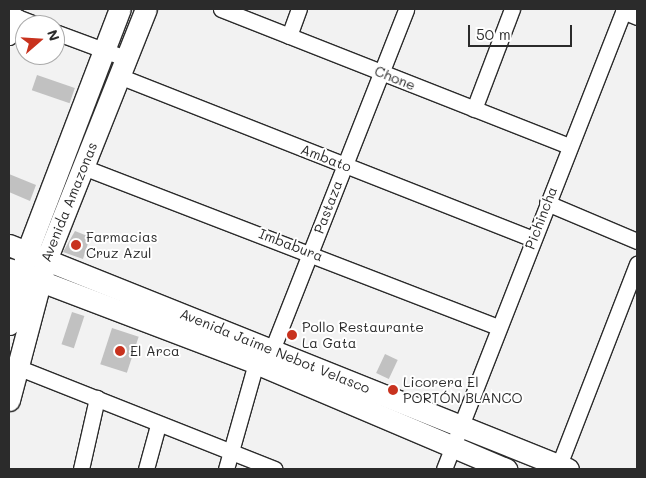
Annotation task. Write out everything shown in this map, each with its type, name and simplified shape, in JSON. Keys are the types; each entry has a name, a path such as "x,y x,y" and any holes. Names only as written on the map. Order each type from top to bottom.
{"main road":[{"name":"Avenida Amazonas","path":"9,324 23,275 27,252 120,9"},
{"name":"Avenida Amazonas","path":"27,252 83,167 146,9"},
{"name":"Avenida Jaime Nebot Velasco","path":"27,252 563,467"},
{"name":"Avenida Amazonas","path":"9,400 17,367 23,275"},
{"name":"Avenida Jaime Nebot Velasco","path":"23,275 256,363 506,469"}],"street":[{"name":"Chone","path":"221,9 569,146"},
{"path":"289,36 299,9"},
{"name":"Pastaza","path":"272,350 406,9"},
{"path":"474,109 512,9"},
{"name":"Pichincha","path":"444,469 458,426 569,146 628,12"},
{"path":"9,37 13,16"},
{"name":"Ambato","path":"65,36 104,51 122,67 344,166 533,239"},
{"name":"Imbabura","path":"83,167 311,252 497,327"},
{"path":"547,203 637,241"},
{"path":"563,467 637,264"},
{"path":"226,469 256,363"},
{"path":"17,367 97,398 158,425 274,469"},
{"path":"81,469 97,398"},
{"path":"146,469 158,425"}],"building":[{"path":"37,75 75,88 70,103 32,90"},
{"path":"9,174 36,185 30,201 9,192"},
{"name":"Farmacias Cruz Azul","path":"75,231 90,237 83,259 63,252"},
{"path":"72,312 84,316 74,348 61,344"},
{"name":"El Arca","path":"112,328 139,337 127,373 100,364"},
{"path":"385,354 398,360 389,379 376,373"}],"place":[{"name":"Farmacias Cruz Azul","path":"76,245"},
{"name":"Pollo Restaurante La Gata","path":"292,335"},
{"name":"El Arca","path":"120,351"},
{"name":"Licorera El PORTÓN BLANCO","path":"393,390"}]}
